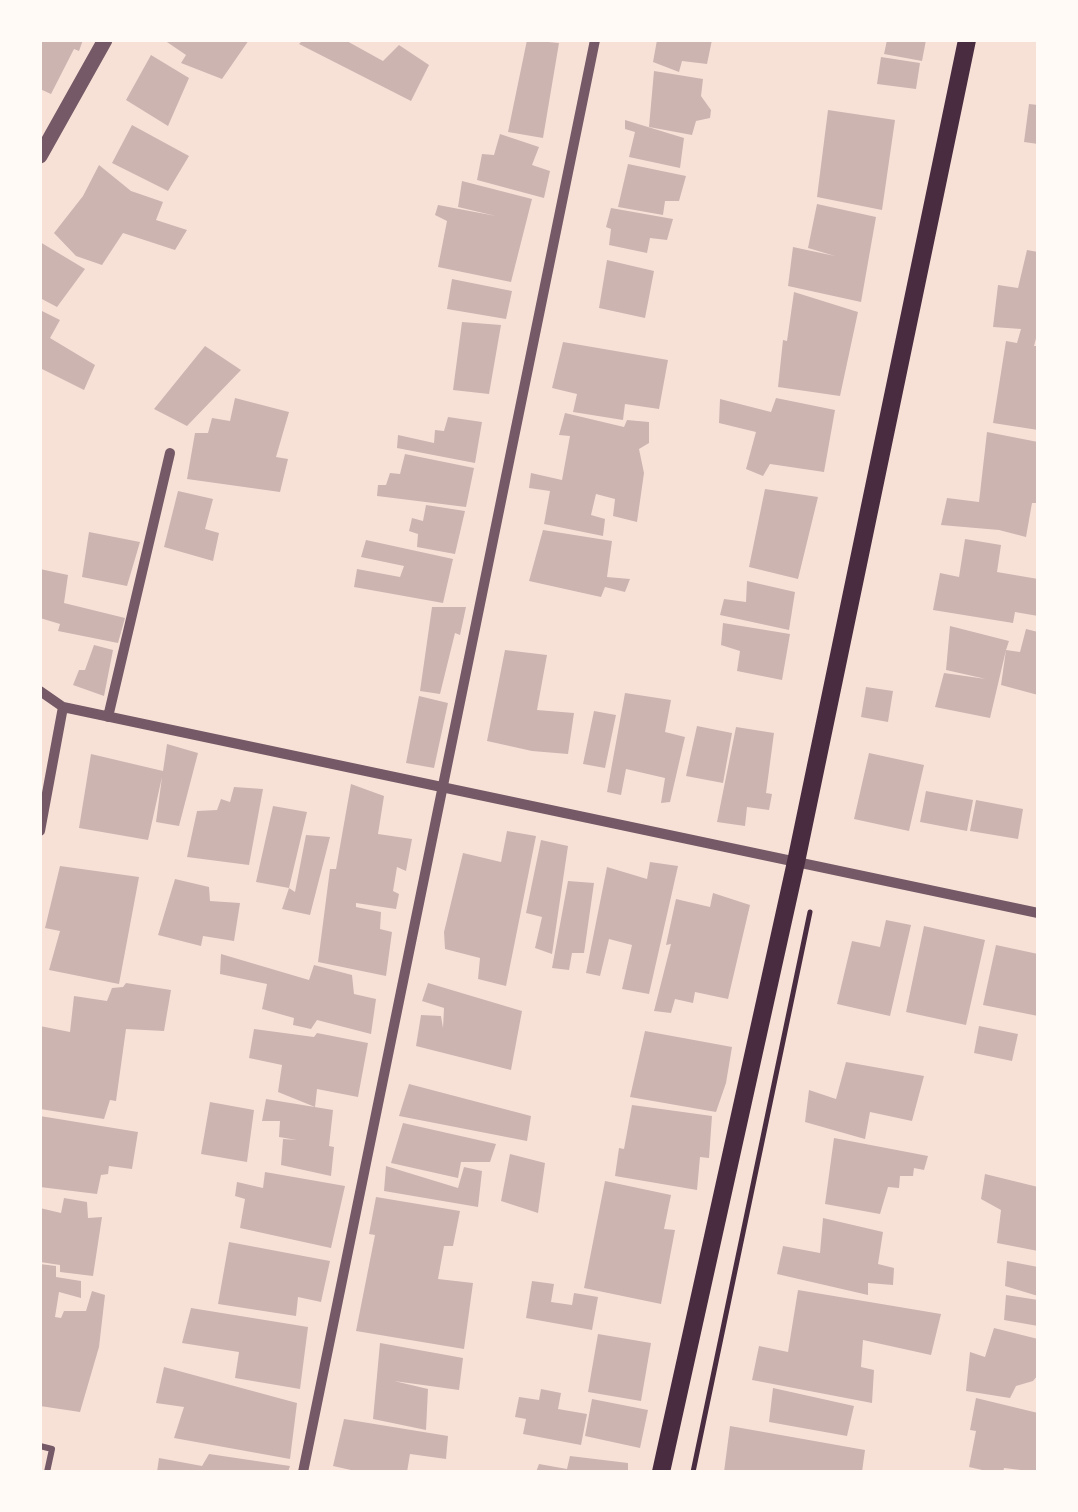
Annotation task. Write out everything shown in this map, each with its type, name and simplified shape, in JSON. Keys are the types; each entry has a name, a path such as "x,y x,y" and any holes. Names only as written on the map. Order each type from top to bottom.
{"main road":[{"path":"661,1472 796,862 967,40"}],"street":[{"path":"40,156 105,40"},
{"path":"303,1472 595,40"},
{"path":"108,717 170,454"},
{"path":"40,691 63,707 1038,913"},
{"path":"40,830 63,707"}],"lane":[{"path":"40,1446 52,1448 47,1472"}],"path":[{"path":"692,1472 811,906"}],"building":[{"path":"40,40 83,40 79,51 74,49 51,94 40,89"},
{"path":"164,40 249,40 222,79 181,63 186,55"},
{"path":"303,40 345,40 383,61 399,45 429,65 411,101 299,44"},
{"path":"527,40 559,43 543,138 508,132"},
{"path":"657,40 712,40 707,64 682,61 679,72 653,62"},
{"path":"887,40 926,40 922,61 884,54"},
{"path":"151,55 189,78 168,126 126,100"},
{"path":"881,57 920,63 916,89 877,84"},
{"path":"654,71 703,79 701,96 711,110 710,118 696,121 692,135 649,127"},
{"path":"1029,104 1038,105 1038,144 1024,142"},
{"path":"828,110 895,120 882,210 817,197"},
{"path":"625,120 684,138 680,168 629,157 635,132 625,129"},
{"path":"132,125 189,156 168,191 112,163"},
{"path":"500,134 539,147 532,165 550,171 544,198 477,180 482,154 494,155"},
{"path":"628,164 686,176 679,201 665,201 663,215 618,207"},
{"path":"99,165 131,191 163,202 156,220 187,230 175,250 123,233 102,265 76,256 54,233 83,196"},
{"path":"462,181 532,199 511,282 438,267 447,221 435,215 438,205 496,216 458,207"},
{"path":"817,204 876,217 861,302 788,286 793,247 835,256 808,248"},
{"path":"611,208 673,219 667,240 650,238 647,253 609,245 611,229 606,227"},
{"path":"40,242 85,269 57,307 40,298"},
{"path":"1027,250 1038,252 1038,331 1034,346 1038,346 1038,430 993,423 1006,341 1017,343 1021,329 993,327 998,285 1018,288"},
{"path":"607,260 654,271 645,318 599,308"},
{"path":"452,279 512,291 506,319 447,309"},
{"path":"794,292 858,312 840,396 778,387"},
{"path":"40,310 60,320 50,338 95,365 84,390 40,368"},
{"path":"462,322 501,325 489,394 453,390"},
{"path":"563,342 668,360 659,409 625,404 623,420 573,412 577,394 552,388"},
{"path":"205,346 241,370 187,426 154,409"},
{"path":"235,398 289,412 276,457 288,459 280,492 187,479 195,433 208,433 212,418 230,421"},
{"path":"776,398 835,410 824,472 770,464 763,476 746,469 756,432 719,423 720,399 771,412"},
{"path":"565,413 624,427 627,420 649,422 649,443 639,449 644,473 637,522 613,516 615,499 596,494 591,515 605,519 603,536 544,524 550,491 529,488 531,473 562,480 570,436 559,435"},
{"path":"448,417 482,422 475,463 397,448 398,435 434,443 435,430 444,431"},
{"path":"987,432 1038,442 1038,503 1032,503 1026,537 999,530 941,525 947,498 979,502"},
{"path":"405,454 474,468 466,507 377,496 378,485 386,485 390,473 400,474"},
{"path":"765,489 818,497 798,579 749,567"},
{"path":"178,491 213,499 205,529 219,533 213,561 164,547"},
{"path":"426,505 465,511 455,554 417,547 418,534 409,531 412,518 423,521"},
{"path":"543,530 612,541 607,577 630,579 625,592 605,587 601,597 529,581"},
{"path":"89,532 140,542 127,586 82,577"},
{"path":"965,539 1001,545 997,572 1038,579 1038,616 1015,612 1013,623 933,610 940,573 959,577"},
{"path":"366,540 453,559 443,603 354,587 357,569 400,577 404,566 361,557"},
{"path":"40,569 68,575 64,603 125,618 118,643 58,631 60,624 40,618"},
{"path":"747,581 795,592 789,630 720,615 724,599 746,602"},
{"path":"432,607 466,607 460,635 455,633 440,694 420,691"},
{"path":"723,623 790,634 782,680 737,671 740,651 721,645"},
{"path":"950,626 1009,641 990,718 935,707 944,673 986,679 946,670"},
{"path":"1026,629 1038,632 1038,695 1001,685 1006,650 1020,652"},
{"path":"94,645 113,650 104,696 73,685 79,670 85,670"},
{"path":"505,650 547,655 537,710 574,713 568,754 487,741"},
{"path":"866,687 893,691 888,722 861,717"},
{"path":"625,693 671,700 665,732 685,737 670,802 661,803 665,778 626,769 621,795 607,792"},
{"path":"419,696 448,703 434,768 406,763"},
{"path":"594,711 616,715 605,768 583,764"},
{"path":"697,726 732,733 723,783 686,776"},
{"path":"736,727 774,733 766,793 772,794 769,810 747,807 745,826 717,822"},
{"path":"167,744 198,753 179,826 156,822 162,777 148,840 79,828 91,754 163,771"},
{"path":"869,753 924,765 909,831 854,819"},
{"path":"351,784 384,796 378,834 412,839 406,871 397,867 393,891 399,894 396,909 356,903 356,907 381,912 380,929 392,932 386,976 318,962 330,869 336,869"},
{"path":"234,787 263,789 249,865 187,857 197,811 217,810 221,799 230,802"},
{"path":"926,791 973,800 967,831 920,822"},
{"path":"976,800 1023,809 1018,839 970,831"},
{"path":"273,806 307,812 289,888 256,882"},
{"path":"507,831 536,836 506,986 478,979 480,958 445,949 444,932 463,853 501,862"},
{"path":"306,835 330,837 310,915 282,909 289,888 295,892"},
{"path":"541,840 568,846 552,954 535,948 542,917 526,913"},
{"path":"650,862 678,866 649,994 622,989 632,945 609,939 600,976 586,973 607,867 647,879"},
{"path":"60,866 139,877 119,984 49,970 60,931 45,928"},
{"path":"175,879 209,887 210,901 240,903 234,941 203,936 201,946 158,935"},
{"path":"568,881 594,883 584,953 572,953 569,970 552,968"},
{"path":"713,893 750,905 728,999 695,992 693,1003 675,999 671,1013 654,1011 671,944 666,945 676,899 710,907"},
{"path":"886,920 911,925 890,1016 837,1004 852,941 880,947"},
{"path":"924,926 985,940 966,1025 906,1012"},
{"path":"996,945 1038,954 1038,1016 983,1005"},
{"path":"221,954 309,980 314,965 352,975 354,994 376,999 371,1034 317,1020 311,1029 293,1025 294,1018 262,1009 267,984 220,974"},
{"path":"126,983 171,990 164,1031 126,1029 116,1101 110,1100 104,1119 40,1109 40,1026 70,1032 74,996 107,1001 112,988"},
{"path":"428,983 522,1011 511,1070 416,1046 421,1015 441,1016 443,1028 444,1008 422,1001"},
{"path":"979,1026 1018,1034 1012,1061 974,1053"},
{"path":"254,1029 314,1037 317,1033 368,1043 358,1097 317,1089 315,1107 278,1092 282,1065 249,1058"},
{"path":"645,1031 732,1047 716,1112 630,1097"},
{"path":"846,1062 924,1076 912,1121 870,1112 865,1139 805,1122 809,1090 836,1099"},
{"path":"409,1084 531,1116 527,1141 399,1116"},
{"path":"266,1099 333,1110 331,1176 281,1165 283,1139 297,1140 279,1137 280,1121 262,1121"},
{"path":"210,1102 254,1110 247,1162 201,1154"},
{"path":"632,1105 712,1116 709,1158 700,1157 697,1190 615,1176"},
{"path":"40,1116 138,1132 132,1169 109,1166 108,1174 101,1175 97,1194 40,1187"},
{"path":"403,1123 496,1144 490,1162 461,1162 458,1178 391,1163"},
{"path":"834,1138 928,1156 924,1170 914,1168 913,1176 900,1176 899,1188 888,1187 880,1214 825,1204"},
{"path":"510,1154 545,1163 538,1213 501,1201"},
{"path":"386,1166 458,1188 464,1167 482,1171 478,1207 384,1191"},
{"path":"265,1172 345,1186 331,1248 240,1228 245,1199 235,1196 237,1182 263,1188"},
{"path":"985,1174 1038,1187 1038,1251 997,1243 1001,1210 981,1199"},
{"path":"605,1181 671,1195 664,1229 675,1230 661,1304 584,1288"},
{"path":"376,1197 460,1211 453,1246 444,1246 438,1279 473,1283 464,1349 356,1331 375,1235 369,1234"},
{"path":"64,1198 87,1202 88,1218 102,1217 93,1276 60,1272 60,1265 40,1262 40,1208 61,1213"},
{"path":"823,1218 883,1232 878,1264 894,1268 893,1285 868,1283 868,1295 777,1274 783,1246 820,1253"},
{"path":"229,1242 330,1261 321,1302 298,1297 296,1316 218,1304"},
{"path":"1007,1261 1038,1267 1038,1296 1005,1286"},
{"path":"40,1264 56,1266 56,1277 81,1281 81,1298 59,1292 55,1317 61,1318 64,1311 86,1311 92,1291 105,1295 99,1347 80,1412 40,1406"},
{"path":"532,1281 554,1284 551,1302 572,1305 574,1293 598,1297 592,1330 526,1318"},
{"path":"798,1290 941,1314 931,1355 863,1340 861,1367 874,1370 872,1403 752,1380 759,1346 788,1352"},
{"path":"1006,1295 1038,1300 1038,1326 1004,1320"},
{"path":"191,1308 308,1327 300,1389 235,1378 239,1352 182,1343"},
{"path":"994,1328 1038,1339 1038,1375 1033,1381 1016,1386 1010,1398 966,1391 970,1352 985,1357"},
{"path":"598,1334 651,1343 641,1401 588,1392"},
{"path":"380,1343 463,1358 459,1390 394,1381 428,1389 426,1430 373,1419"},
{"path":"164,1367 297,1403 290,1459 174,1438 184,1407 156,1403"},
{"path":"773,1388 854,1406 847,1436 769,1422"},
{"path":"541,1389 561,1393 558,1409 587,1414 581,1445 523,1434 526,1419 515,1417 519,1397 539,1400"},
{"path":"976,1398 1038,1413 1038,1472 1004,1468 1003,1472 991,1472 969,1467 976,1431 970,1430"},
{"path":"592,1399 648,1410 640,1448 585,1436"},
{"path":"344,1419 448,1436 446,1459 410,1454 407,1472 360,1472 333,1466"},
{"path":"730,1426 865,1450 862,1472 724,1472"},
{"path":"209,1454 290,1466 288,1472 157,1472 159,1458 202,1466"},
{"path":"570,1456 628,1463 628,1472 536,1472 539,1464 567,1469"}]}
